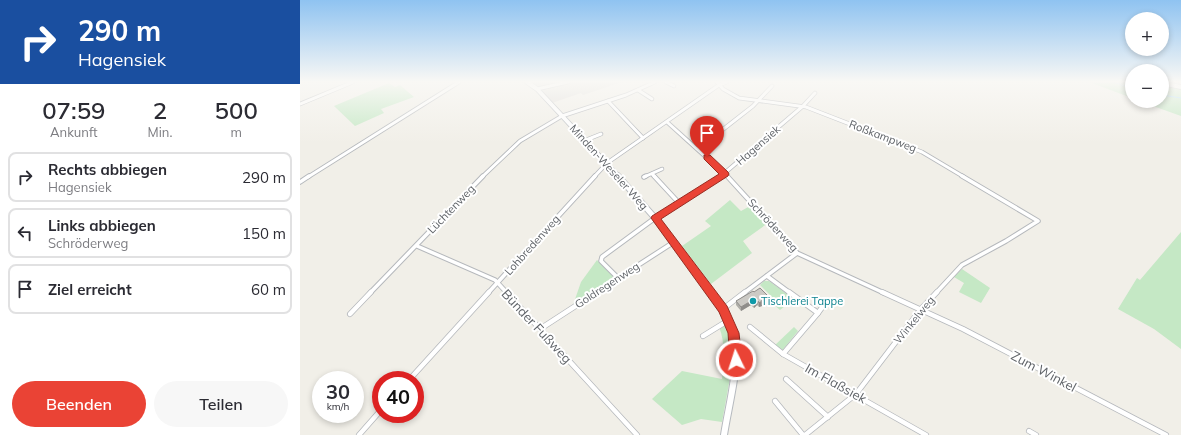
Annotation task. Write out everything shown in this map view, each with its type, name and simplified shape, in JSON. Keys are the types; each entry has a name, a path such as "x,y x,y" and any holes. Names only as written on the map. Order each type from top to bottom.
{"street":[{"path":"300,182 427,102"},
{"name":"Minden-Weseler Weg","path":"549,102 586,140 655,218 723,309 729,320 733,333 736,360 724,434"},
{"name":"Lüchtenweg","path":"350,314 417,246 490,168 520,141 562,116 604,102"},
{"path":"609,102 643,138"},
{"name":"Lohbredenweg","path":"417,371 607,163 693,102"},
{"path":"698,149 756,102"},
{"name":"Roßkampweg","path":"770,102 803,106 922,152 1038,221"},
{"name":"Hagensiek","path":"618,278 601,261 602,257 655,218 725,174 806,102"},
{"name":"Schröderweg","path":"667,122 725,174 797,253 921,309"},
{"path":"586,140 601,134"},
{"path":"644,177 662,169"},
{"path":"652,174 679,203"},
{"name":"Winkelweg","path":"804,435 856,394 921,309 962,265 1006,241 1038,221"},
{"name":"Goldregenweg","path":"540,329 674,242"},
{"name":"Bünder Fußweg","path":"417,246 495,280 637,435"},
{"path":"723,309 797,253"},
{"path":"767,276 818,313"},
{"path":"783,354 826,302"},
{"name":"Zum Winkel","path":"921,309 963,329 1166,435"},
{"path":"703,336 729,320"},
{"name":"Im Flaßsiek","path":"750,327 783,354 926,435"},
{"path":"786,379 828,417"},
{"path":"775,401 804,435"},
{"path":"359,435 372,420"},
{"path":"1030,431 1036,435"}],"green space":[{"path":"343,102 399,102 381,109 384,113 355,126 334,106"},
{"path":"1169,102 1181,102 1181,116 1159,108 1169,108"},
{"path":"730,200 741,211 752,205 768,223 743,241 752,253 711,284 682,246 711,226 705,221"},
{"path":"1181,232 1181,349 1154,329 1118,309 1137,278 1140,280"},
{"path":"597,260 613,275 614,278 573,305 581,282"},
{"path":"962,269 990,288 981,303 959,292 964,283 954,277"},
{"path":"764,281 769,281 794,299 780,310 773,304 776,301 760,285"},
{"path":"727,323 733,345 733,361 722,422 701,419 682,425 652,399 682,371 722,379 723,339 719,327"},
{"path":"794,327 798,331 781,352 774,346"}],"building":[{"path":"760,288 767,295 761,299 762,301 759,303 758,301 754,304 751,301 741,307 736,301 753,291 754,292"}],"place":[{"name":"Tischlerei Tappe","path":"753,301"}],"route":[{"path":"707,157 725,174 655,218 723,309 729,320 733,333 736,360"}]}
